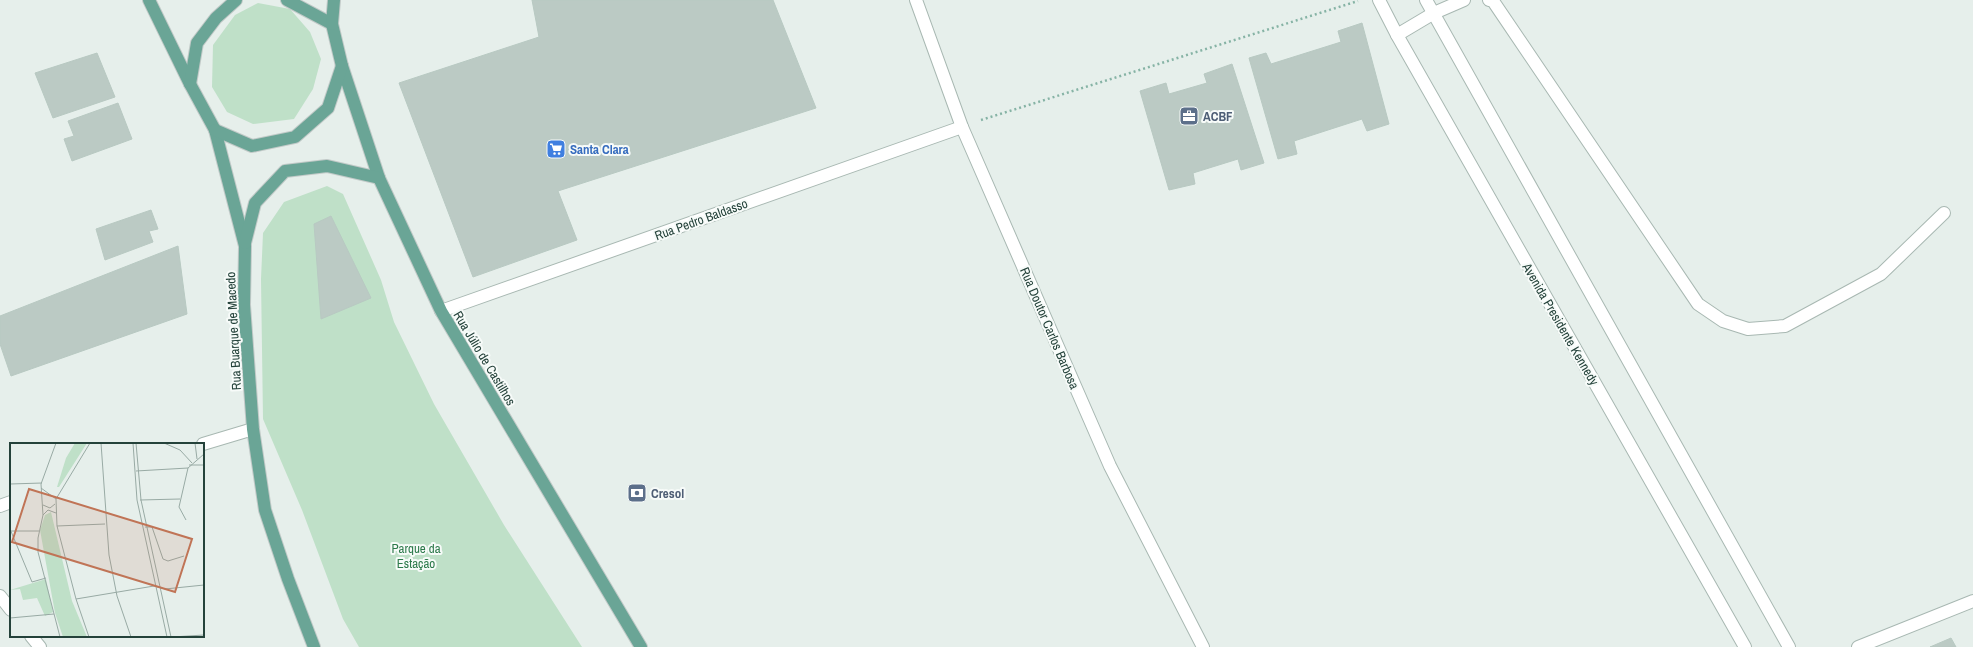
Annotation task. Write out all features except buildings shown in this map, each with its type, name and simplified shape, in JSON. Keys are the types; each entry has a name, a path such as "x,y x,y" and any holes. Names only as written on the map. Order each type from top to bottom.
{"main road":[{"name":"Rua Buarque de Macedo","path":"148,0 215,130 245,246 244,306 253,429 265,510 288,579 314,647"},
{"path":"190,84 197,43 216,18 236,0"},
{"path":"287,0 332,24"},
{"name":"Rua Júlio de Castilhos","path":"334,0 332,24 342,66 378,178 441,311 641,647"},
{"path":"215,130 252,146 295,137 328,108 342,66"},
{"path":"245,246 255,203 285,171 327,166 378,178"}],"street":[{"name":"Rua Doutor Carlos Barbosa","path":"916,0 962,126 1110,466 1204,647"},
{"name":"Avenida Presidente Kennedy","path":"1379,0 1397,35 1745,647"},
{"path":"1426,0 1789,647"},
{"path":"1397,35 1434,13 1464,0"},
{"path":"1489,0 1493,1 1698,304 1723,321 1748,329 1785,326 1881,274 1944,213"},
{"name":"Rua Pedro Baldasso","path":"441,311 962,126"},
{"path":"204,444 253,429"},
{"path":"0,506 10,502"},
{"path":"0,596 10,609"},
{"path":"1858,647 1973,600"},
{"path":"33,637 40,647"}],"path":[{"path":"962,126 1361,0"}],"green space":[{"path":"258,3 290,9 310,32 321,59 313,89 294,119 253,124 227,112 212,87 213,45 235,15"},
{"name":"Parque da Estação","path":"327,186 343,194 381,280 394,322 434,404 504,525 582,647 359,647 343,619 302,510 263,419 261,279 263,233 284,202"}],"place":[{"name":"ACBF","path":"1189,116"},
{"name":"Santa Clara","path":"556,149"},
{"name":"Cresol","path":"637,493"}]}
